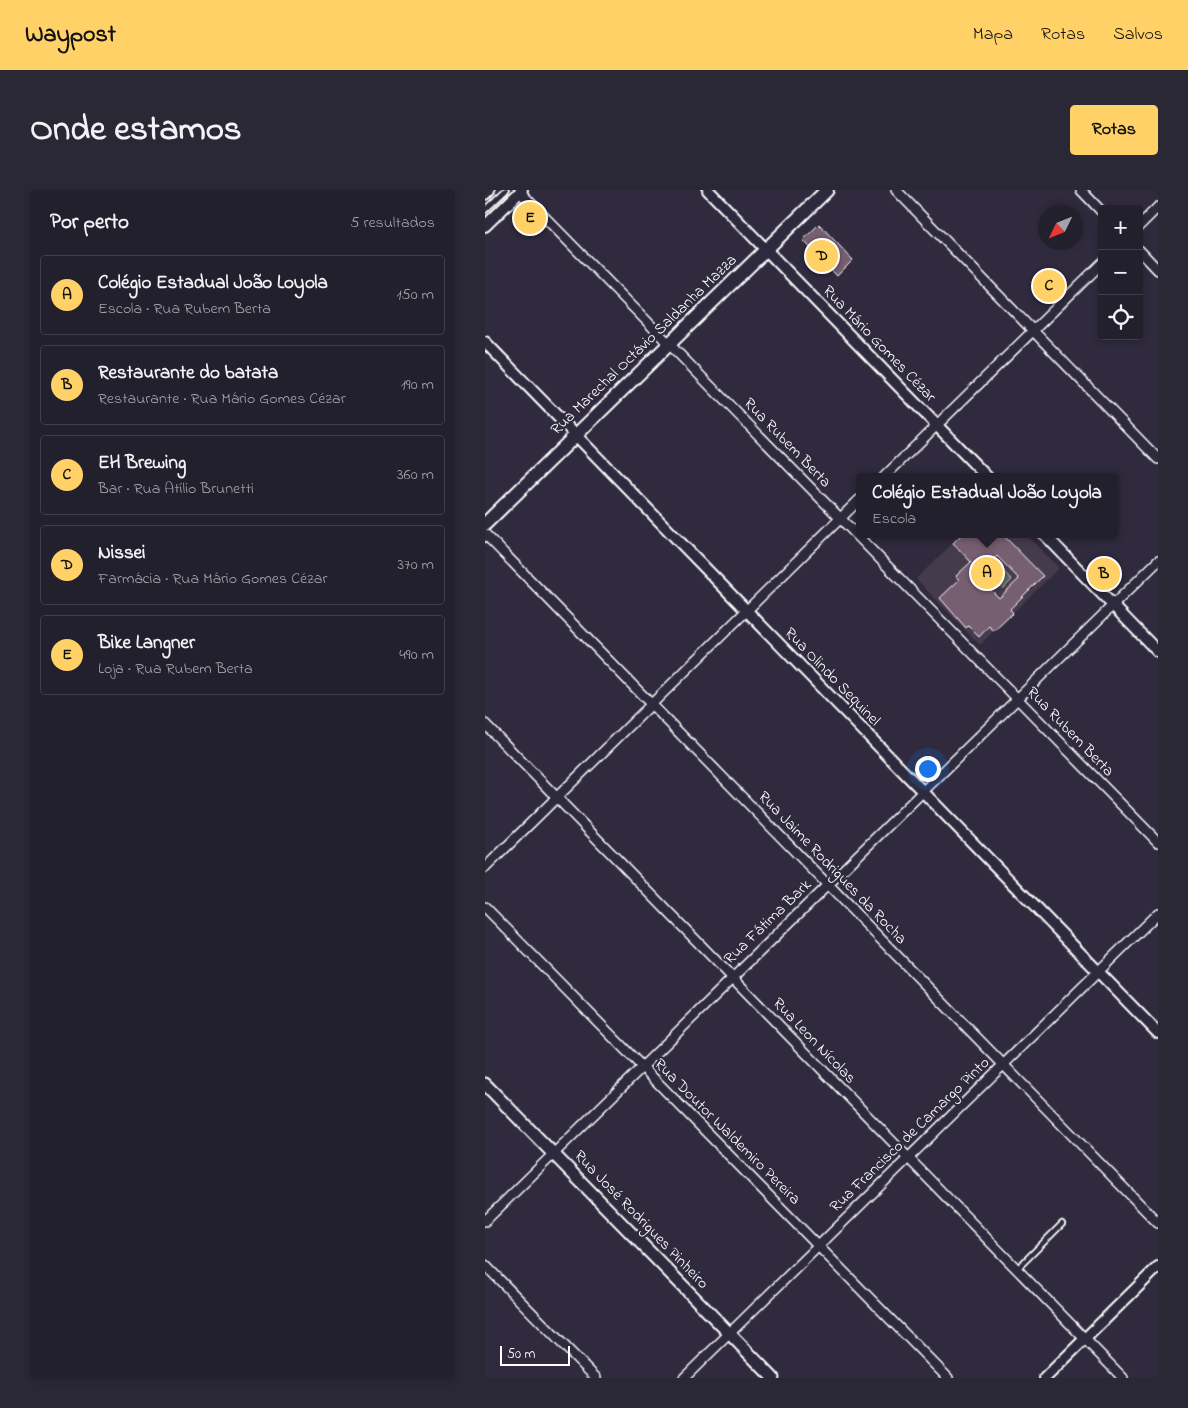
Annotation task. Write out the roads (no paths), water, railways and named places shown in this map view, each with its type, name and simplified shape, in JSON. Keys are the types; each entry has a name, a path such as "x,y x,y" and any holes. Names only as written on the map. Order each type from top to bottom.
{"main road":[{"name":"Rua Marechal Octávio Saldanha Mazza","path":"485,524 827,190"},
{"name":"Rua José Rodrigues Pinheiro","path":"485,1084 773,1378"}],"street":[{"path":"485,194 489,190"},
{"name":"Rua Mário Gomes Cézar","path":"708,190 983,473"},
{"path":"896,190 1158,459"},
{"path":"1081,190 1098,208"},
{"path":"485,226 521,191"},
{"name":"Rua Rubem Berta","path":"521,191 856,534"},
{"path":"1143,222 1158,207"},
{"path":"1143,254 1158,270"},
{"path":"887,473 1098,267"},
{"name":"Rua Olindo Sequinel","path":"485,343 1158,1033"},
{"path":"485,868 856,503"},
{"name":"Rua Jaime Rodrigues da Rocha","path":"485,534 1158,1223"},
{"name":"Rua Rubem Berta","path":"860,538 1158,842"},
{"path":"1047,538 1158,652"},
{"name":"Rua Fátima Bark","path":"485,1221 1158,561"},
{"name":"Rua Leon Nícolas","path":"485,724 1123,1378"},
{"name":"Rua Doutor Waldemiro Pereira","path":"485,908 947,1378"},
{"name":"Rua Francisco de Camargo Pinto","path":"684,1378 1158,914"},
{"path":"485,1265 596,1378"},
{"path":"1045,1378 1158,1267"}],"lane":[{"path":"485,210 506,190"},
{"path":"1017,1269 1063,1224"}],"place":[{"name":"Bike Langner","path":"530,218"},
{"name":"Nissei","path":"822,256"},
{"name":"EH Brewing","path":"1049,286"},
{"name":"Colégio Estadual João Loyola","path":"987,573"},
{"name":"Restaurante do batata","path":"1104,574"}]}
